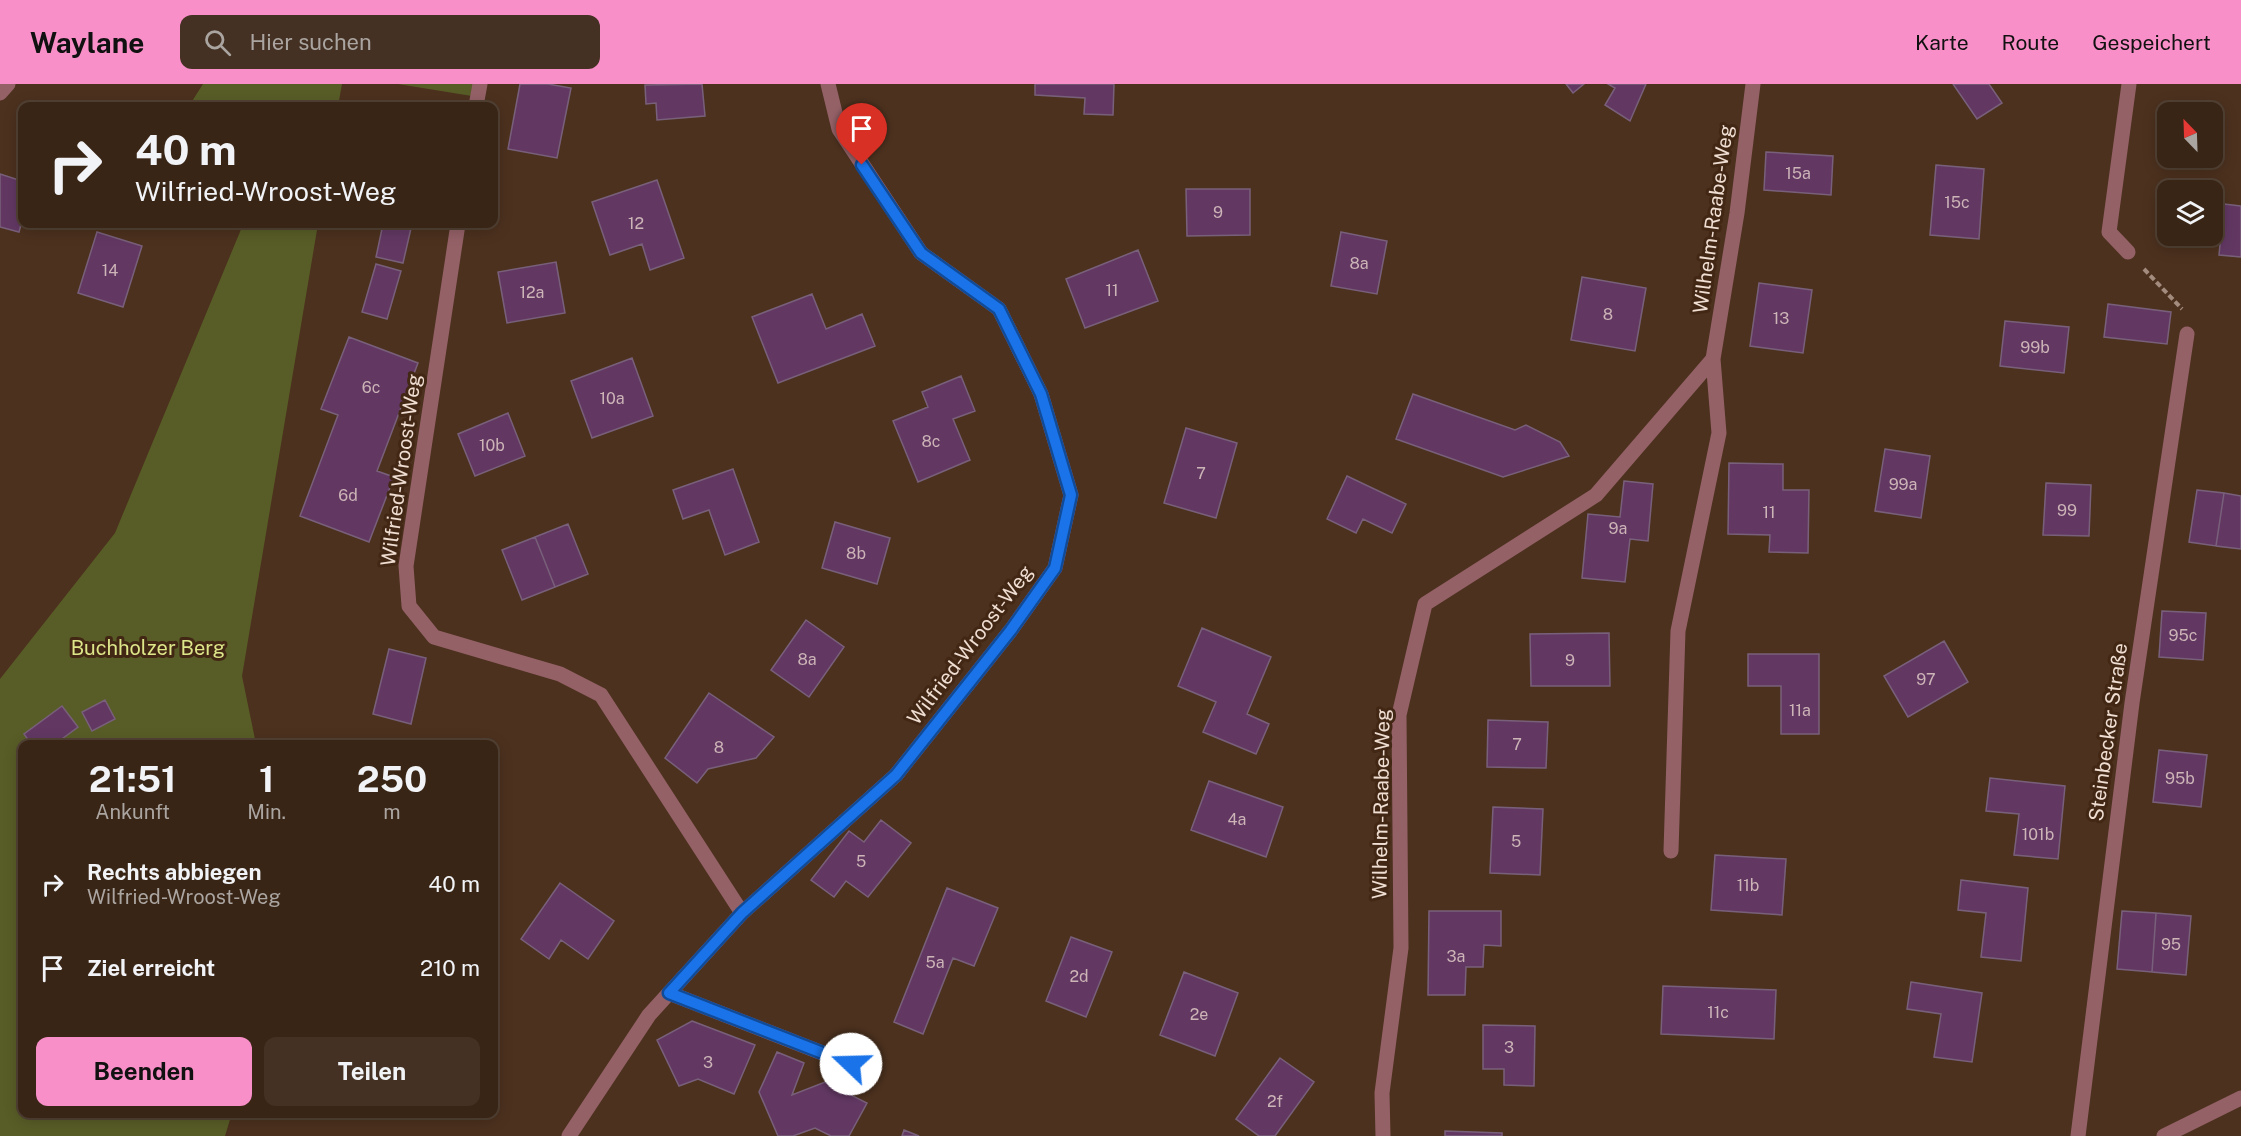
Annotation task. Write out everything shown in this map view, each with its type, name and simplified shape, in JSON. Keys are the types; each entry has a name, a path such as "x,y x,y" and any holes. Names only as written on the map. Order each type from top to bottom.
{"street":[{"path":"0,93 8,84"},
{"path":"477,102 480,84"},
{"name":"Wilfried-Wroost-Weg","path":"568,1136 649,1015 742,913 896,775 1011,630 1055,568 1071,495 1041,394 999,309 921,253 839,129 828,84"},
{"name":"Wilhelm-Raabe-Weg","path":"1671,852 1678,631 1719,433 1713,359 1737,213 1753,84"},
{"path":"2128,252 2109,232 2129,84"},
{"name":"Wilfried-Wroost-Weg","path":"457,228 406,566 409,606 434,637 560,674 601,695 742,913"},
{"name":"Steinbecker Straße","path":"2078,1136 2132,703 2187,334"},
{"name":"Wilhelm-Raabe-Weg","path":"1383,1136 1382,1093 1401,948 1399,715 1425,604 1596,495 1713,359"},
{"path":"669,993 871,1072"},
{"path":"2164,1136 2241,1098"}],"path":[{"path":"2128,252 2189,317 2187,334"}],"green space":[{"path":"203,84 342,84 339,102 192,102"},
{"path":"398,84 480,84 478,97"},
{"name":"Buchholzer Berg","path":"242,228 317,228 242,676 255,740 18,740 18,1118 230,1118 225,1136 0,1136 0,679 115,533"}],"building":[{"path":"520,84 548,84 571,88 557,158 508,149"},
{"path":"702,84 705,116 657,120 656,103 646,104 645,85"},
{"path":"1035,84 1114,84 1113,115 1084,114 1085,98 1035,95"},
{"path":"1566,84 1584,84 1573,93"},
{"path":"1608,84 1646,84 1630,121 1605,105 1615,88"},
{"path":"1953,84 1989,84 2002,103 1977,119"},
{"path":"1766,152 1833,156 1831,195 1764,190"},
{"path":"1936,165 1984,169 1979,239 1930,235"},
{"path":"0,174 18,180 18,228 20,228 19,232 0,227"},
{"path":"657,180 684,258 650,270 642,244 610,255 592,202"},
{"path":"1186,189 1250,189 1250,235 1187,236"},
{"path":"2224,204 2241,206 2241,257 2219,255 2220,246 2223,246"},
{"path":"382,228 411,228 403,263 376,257"},
{"path":"97,232 142,246 123,307 78,293"},
{"path":"1341,232 1387,241 1377,294 1331,286"},
{"path":"1138,250 1158,301 1085,328 1066,279"},
{"path":"556,262 565,313 507,323 498,272"},
{"path":"376,264 401,271 387,319 362,312"},
{"path":"1582,277 1646,288 1635,351 1571,340"},
{"path":"1759,283 1812,290 1803,353 1750,346"},
{"path":"812,294 826,329 862,314 875,346 778,383 752,317"},
{"path":"2108,304 2171,312 2167,344 2104,337"},
{"path":"2005,321 2069,327 2064,373 2000,366"},
{"path":"349,337 418,363 377,471 394,477 369,542 300,516 338,415 321,409"},
{"path":"632,358 653,416 592,438 571,381"},
{"path":"961,376 975,411 953,419 970,460 918,482 893,421 928,407 922,392"},
{"path":"1413,394 1515,430 1526,425 1560,442 1569,456 1503,477 1396,439"},
{"path":"508,413 525,456 475,476 458,434"},
{"path":"1186,428 1237,443 1216,518 1164,503"},
{"path":"1885,449 1930,456 1921,518 1875,511"},
{"path":"1729,463 1783,464 1783,490 1809,490 1808,553 1769,552 1770,535 1728,534"},
{"path":"733,469 759,542 725,555 709,510 683,519 673,490"},
{"path":"1347,476 1406,504 1392,533 1363,519 1356,533 1327,519"},
{"path":"1624,481 1653,484 1648,541 1630,539 1625,582 1582,578 1588,514 1620,517"},
{"path":"2046,483 2091,485 2089,536 2043,535"},
{"path":"2197,490 2224,493 2216,546 2189,542"},
{"path":"2224,493 2241,496 2241,549 2216,546"},
{"path":"835,522 890,538 877,584 822,568"},
{"path":"568,524 588,574 555,587 535,537"},
{"path":"535,537 555,587 522,600 502,550"},
{"path":"2162,611 2206,613 2203,660 2159,657"},
{"path":"806,620 844,647 809,697 771,670"},
{"path":"1202,628 1271,657 1247,714 1269,724 1256,754 1203,732 1216,702 1178,686"},
{"path":"1609,633 1610,686 1531,686 1530,634"},
{"path":"1944,641 1968,682 1908,717 1884,676"},
{"path":"389,649 426,658 411,724 373,714"},
{"path":"1748,654 1819,654 1819,734 1781,734 1781,686 1748,686"},
{"path":"709,693 774,737 756,758 708,769 697,783 665,758"},
{"path":"105,700 115,719 92,731 82,712"},
{"path":"62,706 78,727 60,740 28,740 24,734"},
{"path":"1488,720 1548,722 1546,768 1487,767"},
{"path":"2159,750 2207,755 2201,807 2153,802"},
{"path":"1990,778 2065,786 2058,859 2014,855 2019,814 1986,811"},
{"path":"1209,781 1283,807 1266,857 1191,830"},
{"path":"1493,807 1543,809 1540,875 1490,873"},
{"path":"881,820 911,843 868,897 846,881 834,897 811,880 849,831 864,842"},
{"path":"1715,855 1786,859 1782,915 1711,910"},
{"path":"1961,880 2028,888 2021,961 1981,957 1986,913 1958,910"},
{"path":"560,883 614,921 588,959 561,940 549,959 521,939"},
{"path":"947,888 998,908 974,966 953,958 923,1034 894,1022"},
{"path":"1429,911 1501,911 1501,946 1484,945 1483,967 1466,967 1465,995 1428,995"},
{"path":"2122,911 2156,913 2152,972 2117,969"},
{"path":"2156,913 2191,916 2186,975 2152,972"},
{"path":"1071,937 1112,952 1086,1017 1046,1001"},
{"path":"1184,972 1238,993 1215,1056 1160,1035"},
{"path":"1911,982 1982,993 1972,1062 1934,1057 1941,1014 1907,1009"},
{"path":"1663,986 1776,990 1774,1039 1661,1034"},
{"path":"692,1021 755,1045 734,1094 698,1079 679,1086 657,1040"},
{"path":"1483,1025 1535,1026 1534,1086 1504,1085 1504,1069 1483,1069"},
{"path":"777,1052 804,1063 792,1095 825,1082 867,1103 849,1136 831,1136 815,1128 793,1136 778,1136 759,1092"},
{"path":"1280,1058 1314,1082 1275,1136 1259,1136 1236,1119"},
{"path":"904,1130 919,1136 902,1136"},
{"path":"1445,1131 1502,1133 1502,1136 1445,1136"}],"route":[{"path":"851,1064 669,993 742,913 896,775 1011,630 1055,568 1071,495 1041,394 999,309 921,253 862,165"}]}
